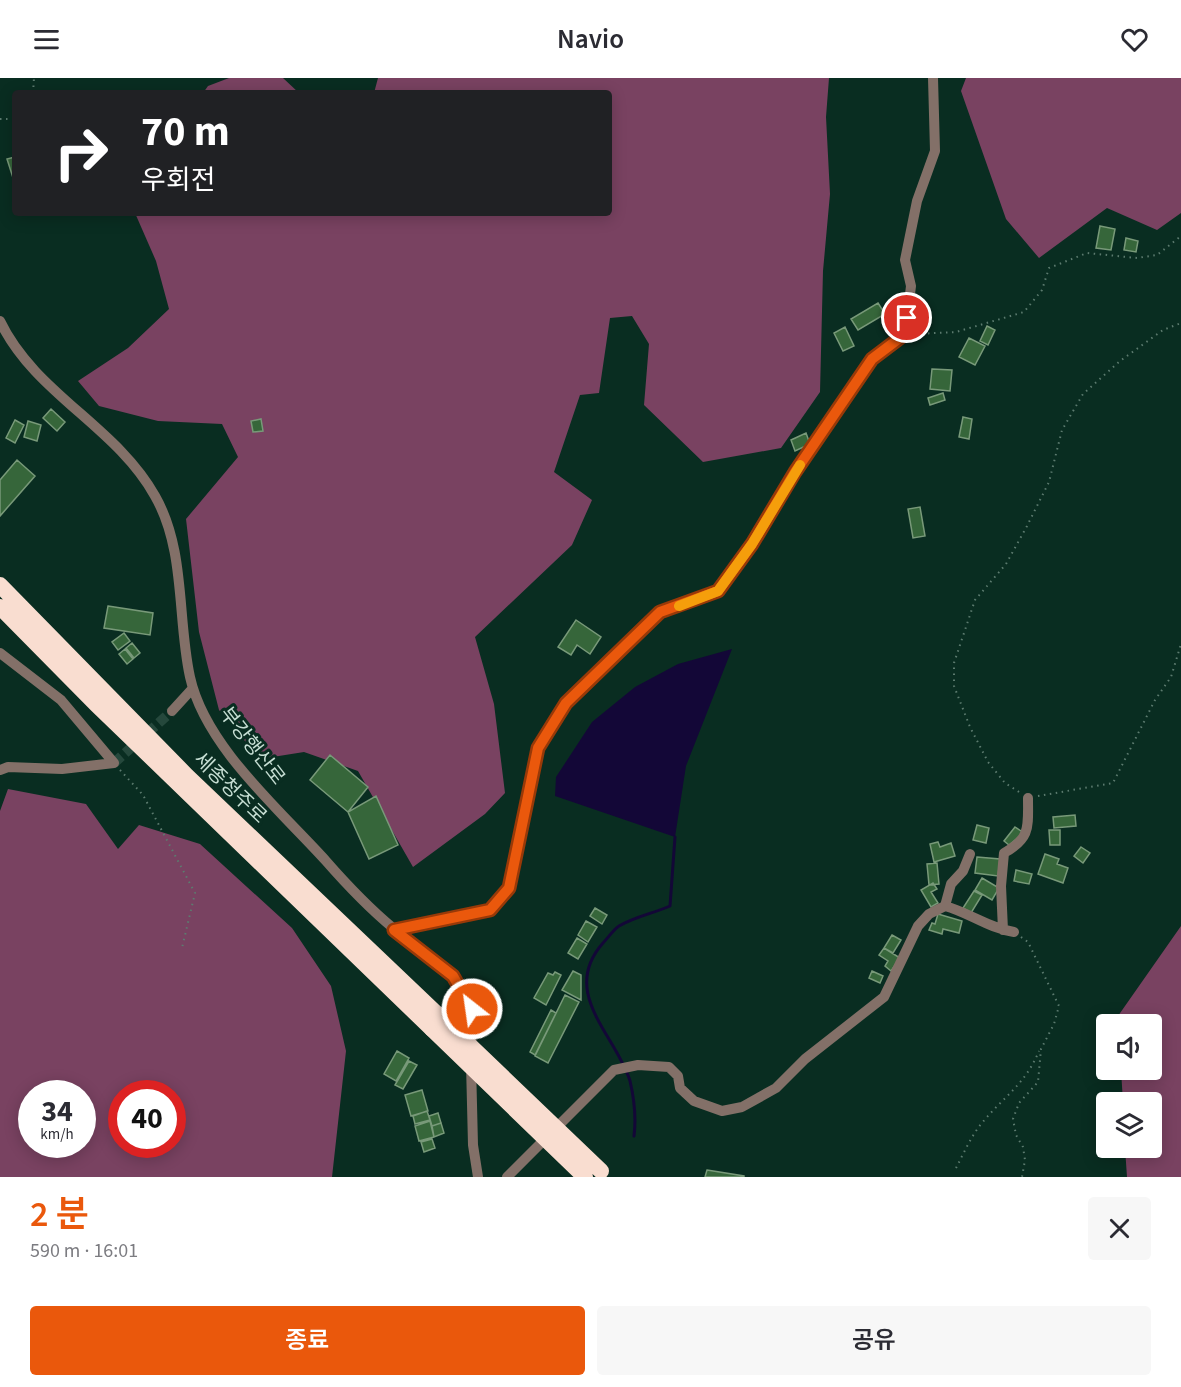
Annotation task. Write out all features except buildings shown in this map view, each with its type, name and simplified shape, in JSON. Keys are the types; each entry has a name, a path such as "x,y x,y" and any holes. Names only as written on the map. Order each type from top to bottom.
{"highway":[{"name":"세종청주로","path":"0,585 187,776 434,1022"},
{"name":"세종청주로","path":"0,607 97,705 434,1022"},
{"path":"434,1022 598,1175"}],"street":[{"path":"394,930 490,910 509,888 538,748 566,703 660,612 718,591 752,544 795,472 872,359 905,334 911,286 905,260 917,201 935,150 933,78"},
{"name":"부강행산로","path":"0,321 20,356 43,382 121,450 140,472 156,498 176,557 182,620 193,688 210,726 242,769 352,890 394,930 453,976 472,1009 473,1145 478,1177"},
{"path":"0,653 61,700 114,763"},
{"path":"172,711 193,688"},
{"path":"0,770 8,767 62,769 114,763"},
{"path":"1009,931 1001,886 1004,853 1019,845 1027,834 1028,798"},
{"path":"945,906 951,884 963,871 970,854"},
{"path":"507,1177 615,1070 630,1066 669,1067 678,1076 680,1088 694,1101 722,1111 742,1107 776,1088 805,1059 884,997 918,926 929,914 945,906 1009,931"}],"path":[{"path":"905,334 956,332 1024,312 1042,290 1048,268 1087,253 1137,258 1157,255 1181,236"},
{"path":"1181,323 1163,330 1120,361 1083,394 1062,430 1049,482 1027,526 1006,564 975,600 954,663 954,686 970,727 988,762 1005,783 1028,798 1113,783 1155,700 1171,677 1181,644"},
{"path":"114,763 143,795 195,893 182,948"},
{"path":"956,1168 981,1124 1018,1088 1032,1069 1054,1024 1059,1006 1028,942 1009,931"},
{"path":"1022,1177 1025,1160 1023,1147 1016,1135 1013,1119 1018,1103 1038,1082 1041,1049"}],"shaded area":[{"path":"229,78 283,78 296,90 205,90 208,86"},
{"path":"378,78 829,78 826,117 830,194 823,271 820,392 781,448 703,462 644,405 649,344 632,316 610,318 599,393 580,395 554,472 592,500 572,545 475,637 494,704 505,793 485,814 413,867 358,771 304,752 260,759 219,710 199,632 186,519 238,457 222,424 158,421 99,406 78,381 128,348 169,309 156,261 136,216 612,216 612,90 375,90"},
{"path":"966,78 1181,78 1181,213 1157,230 1107,208 1039,258 1006,219 961,91"},
{"path":"732,649 686,766 675,837 555,796 556,777 592,722 635,687 678,664"},
{"path":"8,789 86,804 118,849 139,825 200,844 292,928 331,986 346,1051 332,1177 0,1177 0,811"},
{"path":"1181,926 1181,1177 1127,1177 1126,1158 1162,1158 1162,1092 1122,1092 1122,1080 1162,1080 1162,1014 1119,1014"}],"waterway":[{"path":"634,1136 633,1095 630,1081 595,1014 589,997 587,979 591,961 617,928 631,920 670,906 675,837"}],"tunnel":[{"path":"114,763 172,711"}],"slow traffic":[{"path":"679,606 718,591 752,544 800,465"}],"route":[{"path":"472,1009 453,976 394,930 490,910 509,888 538,748 566,703 660,612 718,591 752,544 795,472 872,359 905,334 907,318"}]}
